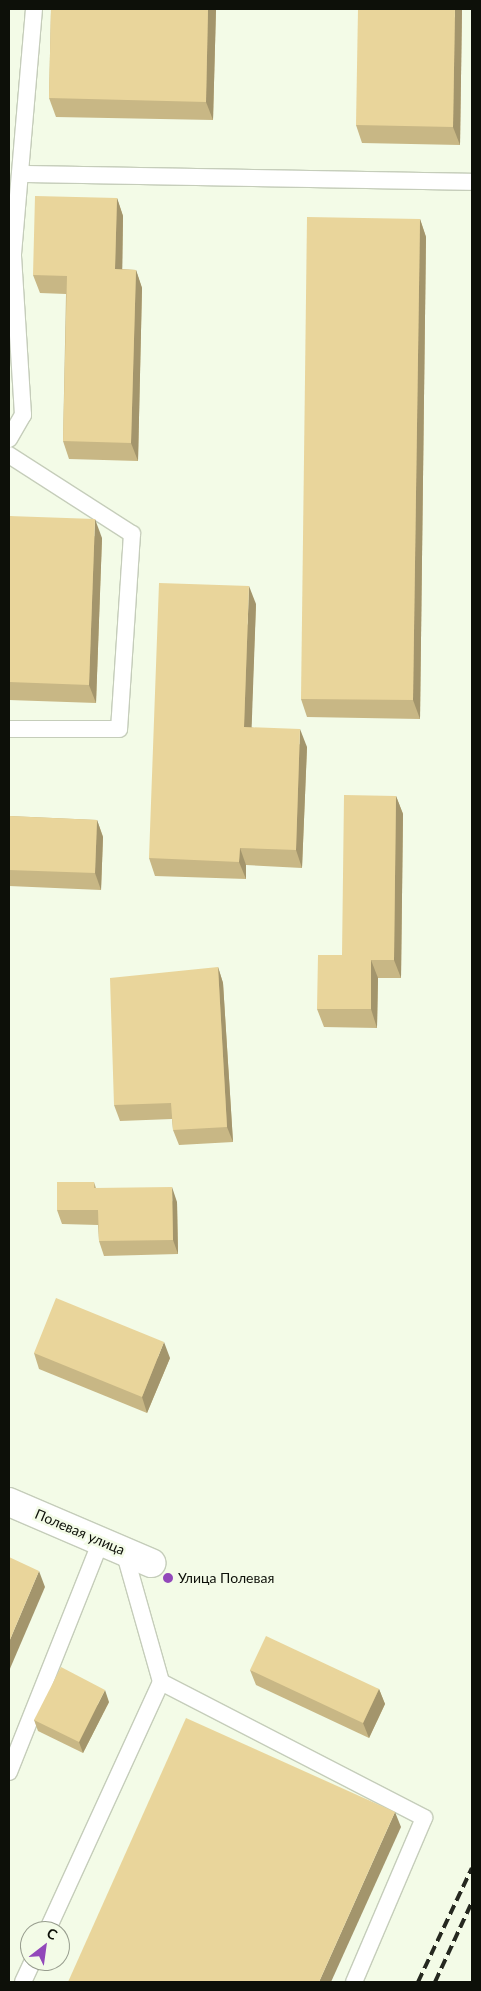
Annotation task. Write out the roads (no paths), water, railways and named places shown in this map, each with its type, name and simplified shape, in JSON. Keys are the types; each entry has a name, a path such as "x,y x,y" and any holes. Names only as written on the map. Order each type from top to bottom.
{"street":[{"name":"Полевая улица","path":"9,1502 151,1563"}],"lane":[{"path":"9,440 23,415 11,254 34,9"},
{"path":"20,174 472,182"},
{"path":"9,455 132,534 119,729 9,729"},
{"path":"51,1921 160,1682 113,1546"},
{"path":"9,1772 113,1546"},
{"path":"160,1682 424,1818 354,1982"}],"railway":[{"path":"418,1982 472,1868"},
{"path":"435,1982 472,1902"}],"place":[{"name":"Улица Полевая","path":"168,1578"}]}
